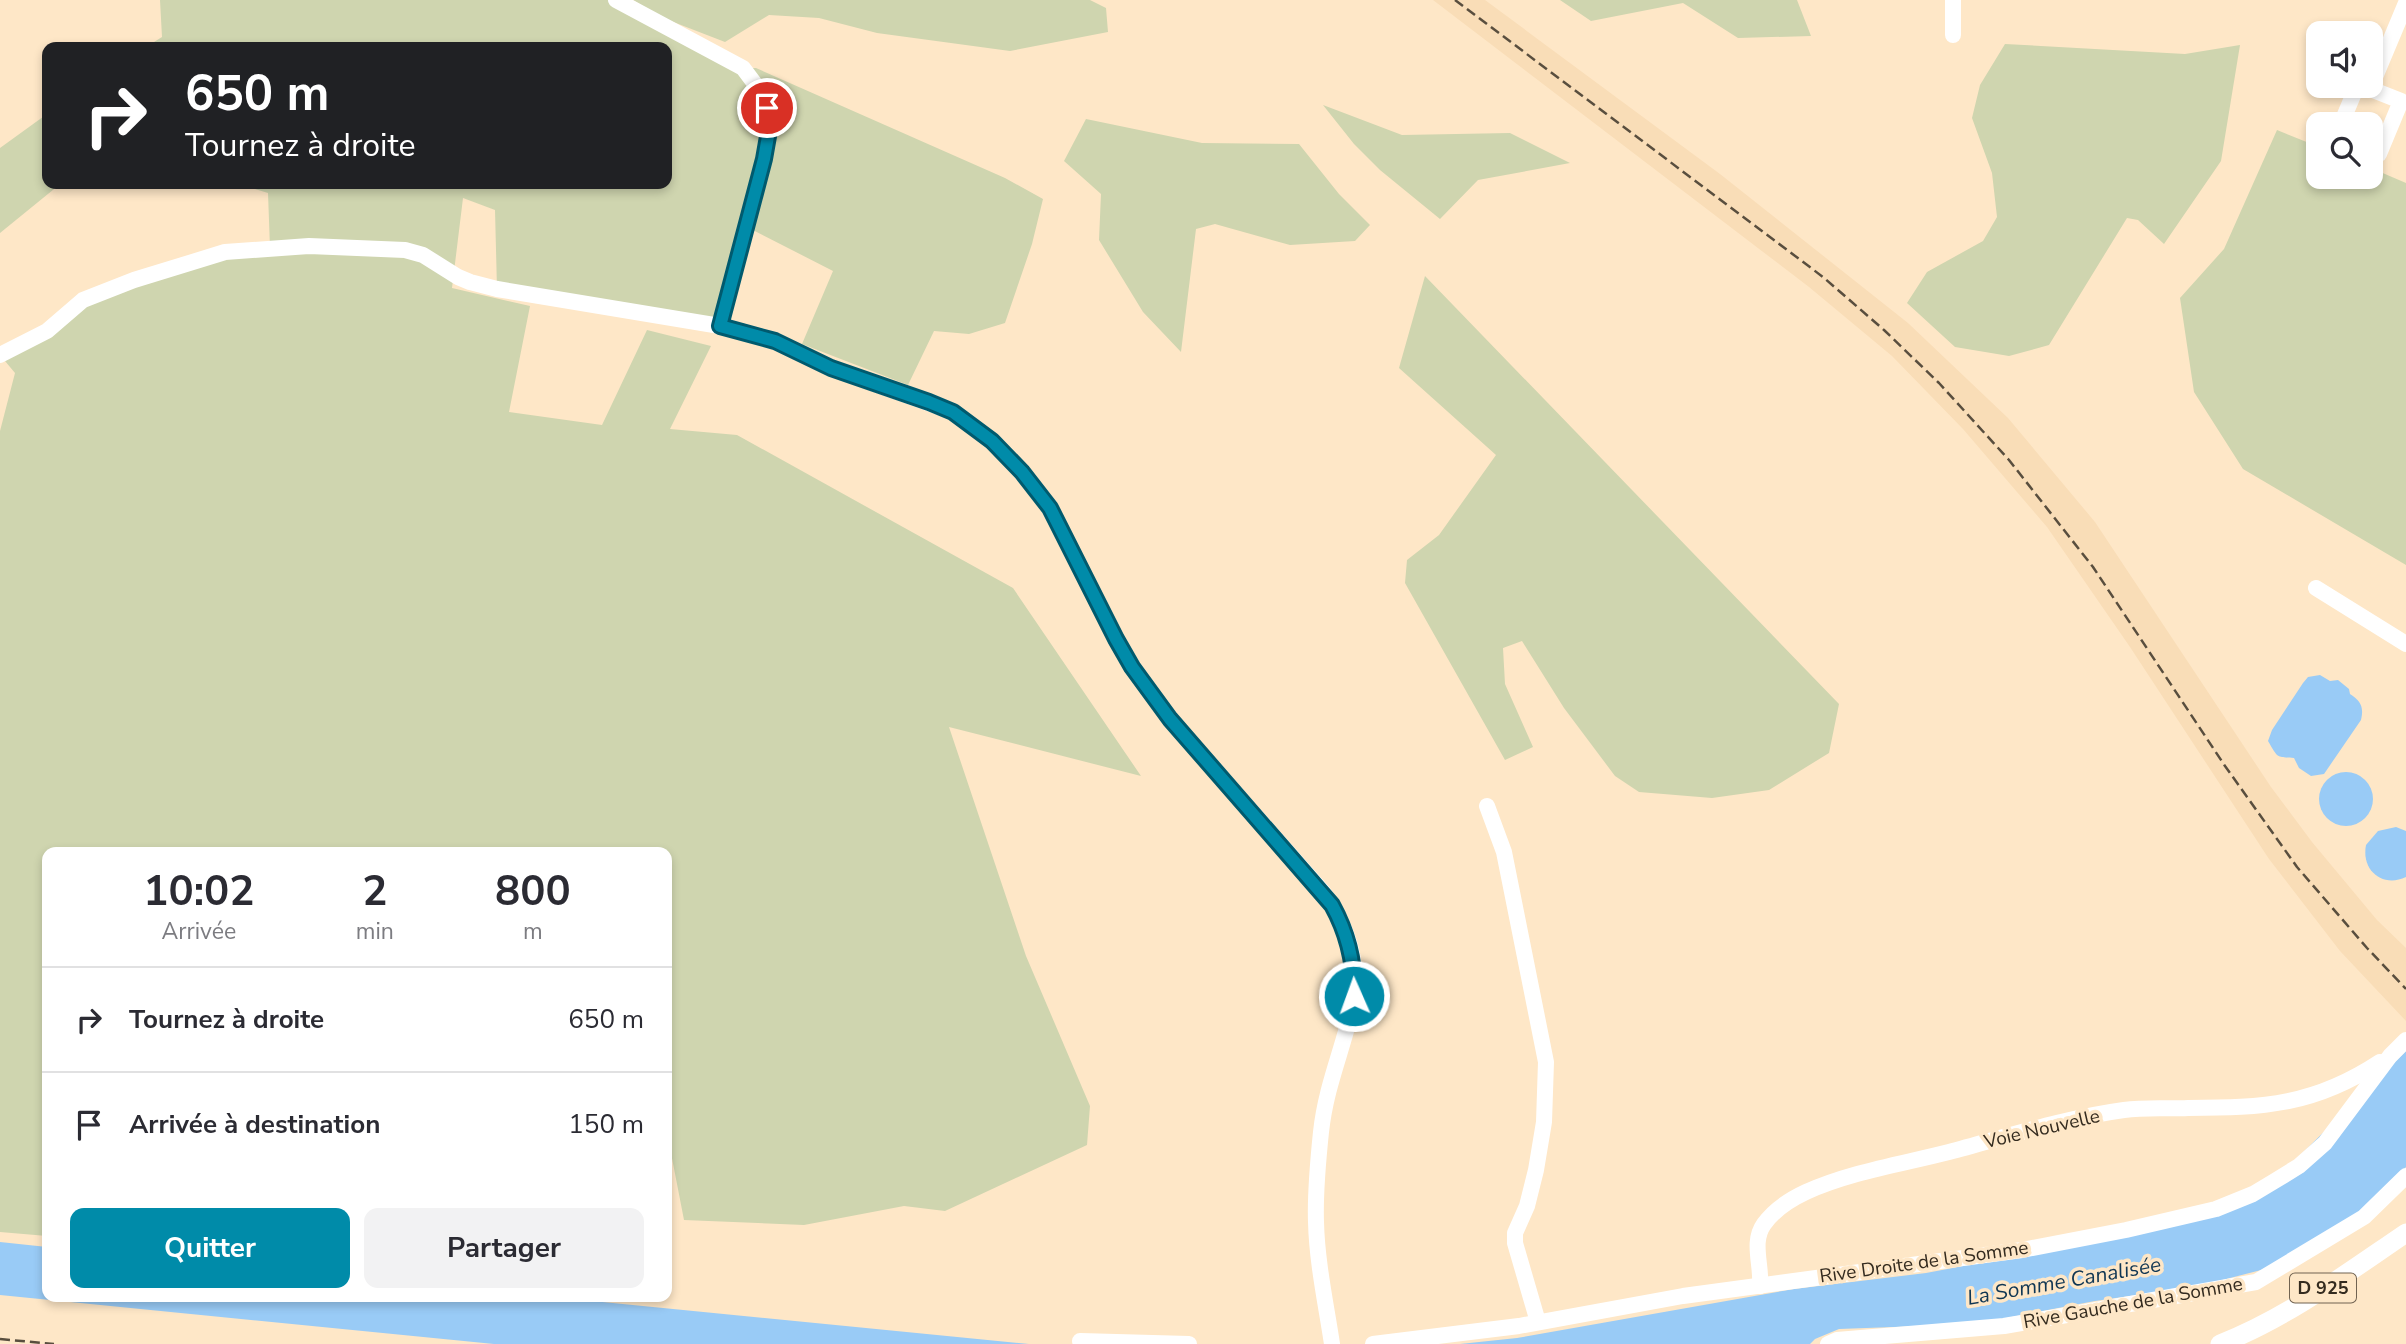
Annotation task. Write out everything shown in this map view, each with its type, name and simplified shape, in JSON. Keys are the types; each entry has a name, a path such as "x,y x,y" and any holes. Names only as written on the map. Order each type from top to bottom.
{"main road":[{"name":"D 925","path":"2220,1344 2249,1332 2303,1301 2406,1233"}],"street":[{"path":"616,0 743,68 761,92 767,108 770,125 764,159 720,326"},
{"path":"1953,0 1953,35"},
{"path":"2383,48 2406,3"},
{"path":"2383,94 2401,101 2383,144"},
{"path":"0,355 47,331 83,300 134,280 225,252 309,246 405,250 423,255 458,277 497,289 720,326 775,341 831,368 953,412 992,441 1022,472 1050,508 1116,639 1151,694 1332,905 1343,924 1354,964 1355,982 1351,1018 1331,1082 1321,1129 1317,1199 1317,1242 1332,1344"},
{"path":"2316,588 2406,644"},
{"path":"1487,806 1504,852 1546,1062 1544,1122 1536,1170 1515,1243 1538,1322"},
{"name":"Rive Droite de la Somme","path":"1373,1344 1538,1322 1683,1296 2022,1250 2216,1209 2253,1194 2299,1166 2325,1143 2390,1056 2406,1040"},
{"name":"Voie Nouvelle","path":"1760,1286 1757,1236 1764,1223 1779,1209 1805,1192 1859,1174 2126,1109 2232,1108 2308,1098 2358,1077 2390,1056"},
{"name":"Rive Gauche de la Somme","path":"1828,1344 1837,1340 2004,1326 2256,1282 2364,1217 2406,1176"},
{"path":"1080,1341 1189,1344"}],"shaded area":[{"path":"1433,0 1485,0 1720,174 1908,323 2008,418 2095,522 2271,787 2312,842 2377,920 2406,948 2406,1021 2340,951 2269,859 2130,647 2047,527 1963,429 1892,356 1809,287"}],"green space":[{"path":"160,0 616,0 743,68 756,68 1005,178 1043,199 1032,244 1005,323 969,334 934,331 908,385 802,344 833,271 747,227 720,326 497,289 495,210 463,198 452,288 530,306 509,412 602,425 647,330 711,346 670,429 737,435 1013,588 1141,776 949,727 1026,956 1090,1106 1087,1145 945,1211 904,1206 804,1225 684,1220 672,1158 672,847 42,847 42,1236 0,1232 0,431 15,373 0,355 97,293 270,248 268,193 255,189 672,189 672,42 154,42 162,37"},
{"path":"633,0 1090,0 1106,8 1108,32 1010,51 877,33 819,18 769,15 725,42 663,18"},
{"path":"1560,0 1797,0 1811,36 1738,38 1683,3 1591,21"},
{"path":"2005,44 2185,54 2240,45 2221,161 2164,244 2138,220 2127,218 2049,345 2009,356 1955,347 1907,303 1927,272 1983,241 1997,217 1992,173 1972,118 1980,85"},
{"path":"1323,105 1402,135 1510,133 1570,163 1478,180 1440,219 1380,170 1354,144"},
{"path":"42,118 42,189 54,189 0,233 0,148"},
{"path":"1086,119 1202,143 1299,144 1339,194 1370,225 1355,241 1290,245 1215,224 1196,229 1181,352 1143,312 1099,240 1101,194 1064,161"},
{"path":"2277,130 2306,142 2306,189 2383,189 2383,173 2406,183 2406,565 2243,469 2194,392 2180,298 2224,249"},
{"path":"1425,276 1839,704 1829,753 1769,790 1712,798 1639,792 1615,776 1564,708 1522,641 1503,648 1505,684 1533,747 1505,760 1405,583 1407,560 1439,535 1496,455 1399,368"}],"water":[{"path":"2320,675 2330,681 2338,680 2349,689 2350,694 2361,705 2362,715 2324,774 2311,776 2299,768 2294,758 2278,756 2268,741 2272,730 2303,683 2308,677"},
{"path":"2346,772 2365,780 2373,799 2365,818 2346,826 2327,818 2319,799 2327,780"},
{"path":"2396,827 2406,831 2406,877 2397,880 2382,879 2367,863 2366,845 2378,831"},
{"name":"La Somme Canalisée","path":"2406,1051 2406,1167 2355,1219 2265,1269 2199,1286 2095,1301 1975,1324 1839,1329 1815,1339 1810,1344 1460,1344 1517,1338 1794,1289 1926,1273 2076,1245 2260,1195"},
{"path":"0,1242 42,1246 42,1299 0,1295"},
{"path":"71,1302 603,1302 1029,1344 494,1344"}],"railway":[{"path":"1455,0 1823,277 1939,383 2009,460 2093,567 2225,766 2297,867 2406,989"},
{"path":"0,1339 54,1344"}],"route":[{"path":"767,108 770,125 764,159 720,326 775,341 831,368 953,412 992,441 1007,456 1050,508 1116,639 1151,694 1332,905 1343,924 1354,964 1354,996"}]}
